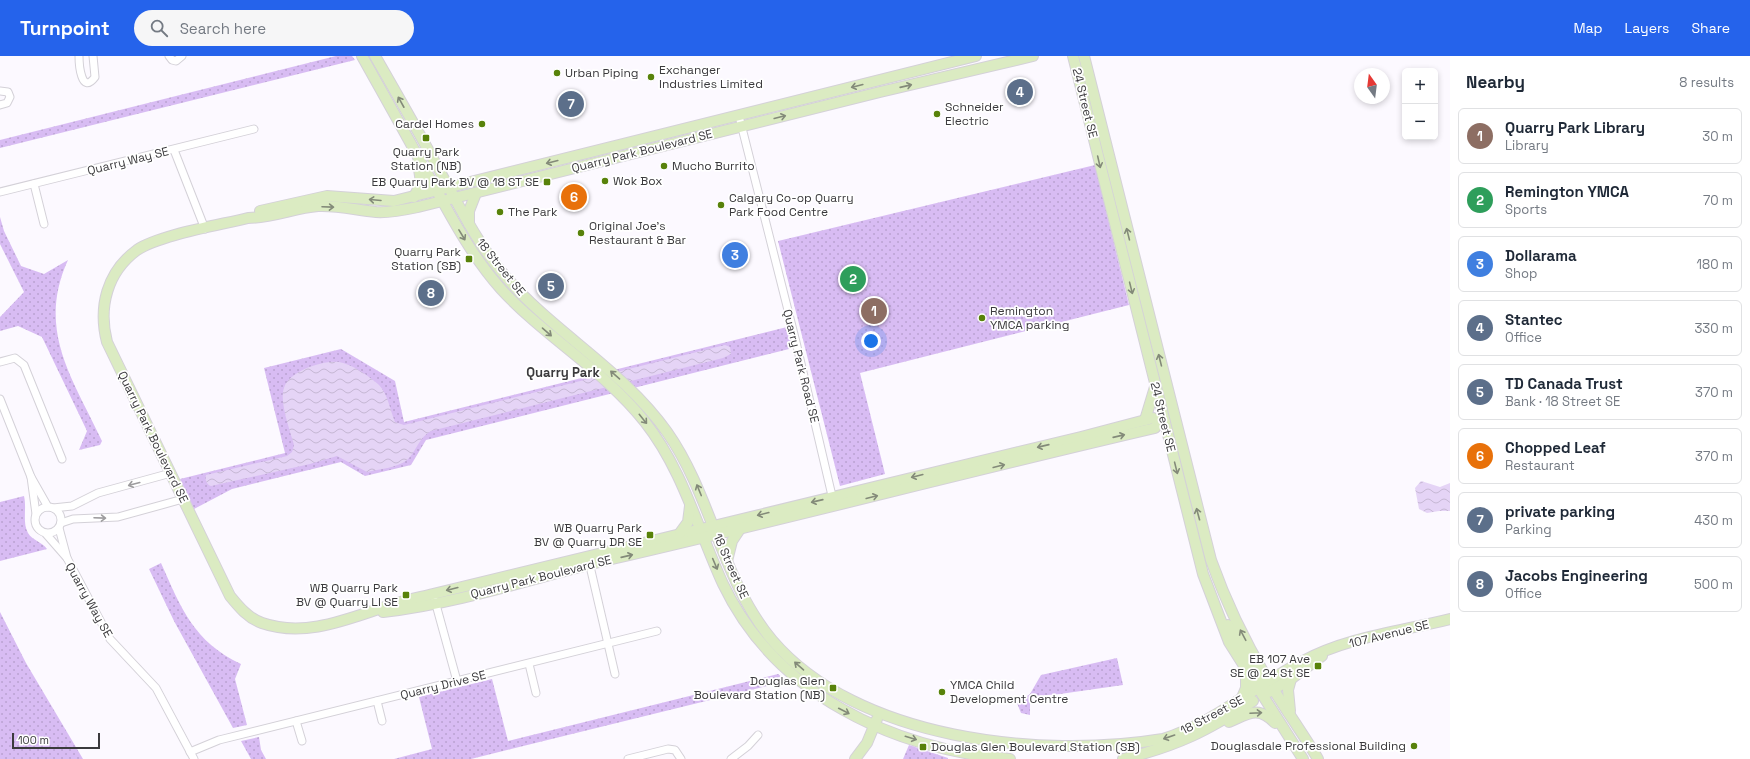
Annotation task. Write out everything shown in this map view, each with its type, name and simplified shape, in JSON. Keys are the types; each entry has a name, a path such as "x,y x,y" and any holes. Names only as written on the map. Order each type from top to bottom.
{"main road":[{"name":"18 Street SE","path":"362,56 472,252 501,289 543,329 624,398 645,422 670,460 690,502 732,602 742,619 766,649 790,673 834,706 876,721 929,744 964,752 1010,759"},
{"name":"18 Street SE","path":"375,56 454,198 489,256 525,297 616,375 653,412 679,450 693,478 738,588 756,619 788,657 830,691 876,721 929,735 989,748 1027,752 1093,753 1122,750 1178,733 1221,713 1241,700 1265,688"},
{"name":"Quarry Park Boulevard SE","path":"715,530 700,528 680,533 436,604 365,615 311,628 285,629 261,622 243,611 230,596 221,580 107,342 103,329 104,300 113,277 125,262 138,250 154,242 248,218 260,212 327,196 394,201 414,197 976,56"},
{"name":"Quarry Park Boulevard SE","path":"248,218 262,218 318,206 394,212 1033,56"},
{"name":"24 Street SE","path":"1073,56 1155,385 1162,422 1203,574 1213,604 1229,642 1246,670 1291,715 1318,759"},
{"name":"24 Street SE","path":"1084,56 1211,560 1234,619 1265,688 1290,739 1303,759"},
{"path":"414,197 421,184 416,152"},
{"path":"470,226 469,211 476,193"},
{"path":"1145,420 1155,385"},
{"path":"715,530 967,469 1155,428 1162,422 1153,418 967,469"},
{"path":"680,533 689,517 690,502"},
{"path":"715,530 740,529 833,502"},
{"path":"727,561 732,541 740,529"},
{"name":"Quarry Park Boulevard SE","path":"365,615 397,603 433,594 588,560 705,538 715,530"},
{"path":"1213,604 1221,613 1265,688"},
{"name":"107 Avenue SE","path":"1265,688 1305,659 1350,643 1450,619"},
{"name":"107 Avenue SE","path":"1265,688 1291,679 1328,651"},
{"path":"1241,700 1246,688 1246,670"},
{"path":"1291,679 1288,700 1291,715"},
{"name":"18 Street SE","path":"1123,759 1167,747 1219,723 1265,688"},
{"path":"1219,723 1227,723 1249,714 1263,712 1268,715 1290,739"},
{"path":"855,759 867,744 876,721"}],"street":[{"path":"79,56 81,76 83,80 87,82 92,81 95,77 93,56"},
{"path":"169,56 172,60 176,61 182,56"},
{"path":"0,91 8,92 10,97 7,103 0,105"},
{"name":"Quarry Park Road SE","path":"739,116 796,342 833,502"},
{"path":"174,150 254,129"},
{"name":"Quarry Way SE","path":"0,192 174,150 205,229"},
{"path":"34,184 44,224"},
{"path":"0,362 15,358 24,365 62,459"},
{"path":"0,399 31,477 51,507 60,514 60,526"},
{"path":"36,514 41,509 72,506 98,493 171,473"},
{"path":"31,477 36,514 36,526 46,534 53,533 60,526 73,519 118,518 183,499"},
{"name":"Quarry Way SE","path":"60,526 67,558"},
{"name":"Quarry Way SE","path":"46,534 67,558 110,639 156,688 194,759"},
{"path":"588,560 615,674"},
{"path":"433,594 457,681"},
{"name":"Quarry Drive SE","path":"190,752 219,740 657,631"},
{"path":"529,664 536,693"},
{"path":"377,701 382,721"},
{"path":"296,721 302,741"},
{"path":"731,759 748,746 758,735"},
{"path":"628,759 668,749 675,750 681,759"}],"shaded area":[{"path":"336,56 352,56 355,60 0,148 0,140"},
{"path":"1095,165 1129,305 860,373 885,474 840,486 778,241"},
{"path":"0,217 4,231 21,266 44,274 68,260 59,285 56,309 57,332 62,354 70,375 102,441 100,445 79,450 87,431 42,337 18,326 0,331 0,317 24,292 0,244"},
{"path":"787,327 793,348 426,440 411,465 365,476 341,462 232,489 194,509 180,479 285,453 264,368 341,349 395,381 404,422"},
{"path":"24,496 26,529 32,537 47,549 0,561 0,502"},
{"path":"161,563 175,595 200,634 211,645 241,664 235,679 247,725 233,728 174,621 149,569"},
{"path":"0,612 26,663 83,759 0,759"},
{"path":"1117,658 1123,685 1060,694 1034,696 1030,699 1030,715 1021,713 1017,703 1030,694 1041,675"},
{"path":"778,674 787,681 471,759 394,759 432,749 419,697 492,679 508,741"},
{"path":"259,737 261,750 266,759 251,759 241,741"},
{"path":"909,745 948,758 948,759 903,759"}],"water":[{"path":"725,345 730,347 731,354 723,358 431,431 423,437 407,460 393,467 367,472 337,456 310,464 211,486 206,480 206,475 287,456 292,452 294,445 284,408 284,388 292,376 316,365 339,362 349,365 365,374 379,385 387,397 395,422 404,425"},
{"path":"1421,481 1440,487 1450,483 1450,511 1427,513 1419,509 1415,488"}],"place":[{"name":"Urban Piping","path":"557,73"},
{"name":"Exchanger Industries Limited","path":"651,77"},
{"name":"Stantec","path":"1020,92"},
{"name":"private parking","path":"571,104"},
{"name":"Schneider Electric","path":"937,114"},
{"name":"Cardel Homes","path":"482,124"},
{"name":"Quarry Park Station (NB)","path":"426,138"},
{"name":"Mucho Burrito","path":"664,166"},
{"name":"Wok Box","path":"605,181"},
{"name":"EB Quarry Park BV @ 18 ST SE","path":"547,182"},
{"name":"Chopped Leaf","path":"574,197"},
{"name":"Calgary Co-op Quarry Park Food Centre","path":"721,205"},
{"name":"The Park","path":"500,212"},
{"name":"Original Joe's Restaurant & Bar","path":"581,233"},
{"name":"Dollarama","path":"735,255"},
{"name":"Quarry Park Station (SB)","path":"469,259"},
{"name":"Remington YMCA","path":"853,279"},
{"name":"TD Canada Trust","path":"551,286"},
{"name":"Jacobs Engineering","path":"431,293"},
{"name":"Quarry Park Library","path":"874,311"},
{"name":"Remington YMCA parking","path":"982,318"},
{"name":"WB Quarry Park BV @ Quarry DR SE","path":"650,535"},
{"name":"WB Quarry Park BV @ Quarry LI SE","path":"406,595"},
{"name":"EB 107 Ave SE @ 24 St SE","path":"1318,666"},
{"name":"Douglas Glen Boulevard Station (NB)","path":"833,688"},
{"name":"YMCA Child Development Centre","path":"942,692"},
{"name":"Douglasdale Professional Building","path":"1414,746"},
{"name":"Douglas Glen Boulevard Station (SB)","path":"923,747"}],"district":[{"name":"Quarry Park","path":"563,372"}]}
